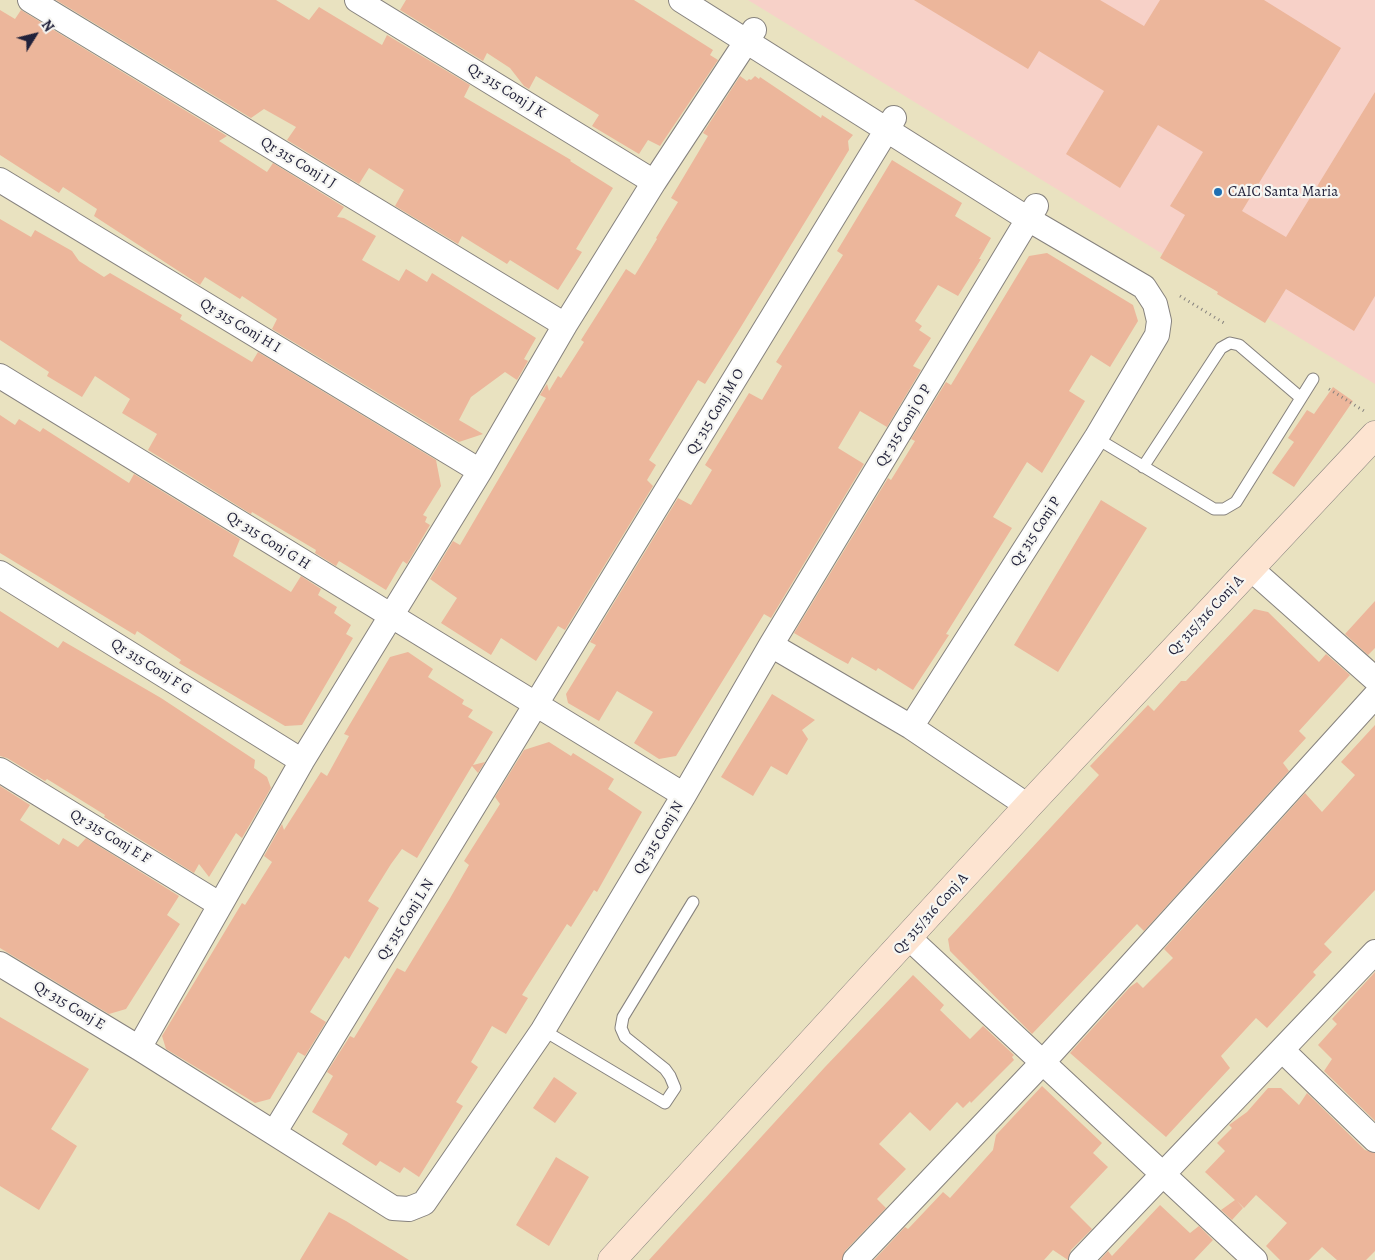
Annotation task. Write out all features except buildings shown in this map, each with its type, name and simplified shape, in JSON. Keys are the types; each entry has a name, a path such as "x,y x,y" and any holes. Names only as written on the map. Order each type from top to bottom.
{"street":[{"name":"Qr 315 Conj I J","path":"30,0 566,325"},
{"name":"Qr 315 Conj J K","path":"358,0 654,182"},
{"path":"681,0 750,35 1032,213"},
{"path":"139,1048 219,904 302,761 654,182 750,35"},
{"name":"Qr 315 Conj M O","path":"537,706 890,123"},
{"name":"Qr 315 Conj H I","path":"0,180 480,471"},
{"name":"Qr 315 Conj P","path":"911,727 1096,438 1157,335 1159,321 1155,304 1144,287 1032,213"},
{"name":"Qr 315 Conj O P","path":"771,645 1032,213"},
{"name":"Qr 315 Conj G H","path":"0,376 684,795"},
{"name":"Qr 315/316 Conj A","path":"612,1260 1028,806 1375,435"},
{"path":"1250,568 1375,679"},
{"name":"Qr 315 Conj F G","path":"0,573 302,761"},
{"path":"771,645 911,727 1028,806"},
{"name":"Qr 315 Conj N","path":"274,1134 393,1208 409,1209 424,1203 543,1030 684,795 771,645"},
{"path":"856,1260 1043,1062 1375,696"},
{"name":"Qr 315 Conj L N","path":"274,1134 537,706"},
{"name":"Qr 315 Conj E F","path":"0,770 219,904"},
{"path":"909,938 1255,1260"},
{"path":"1081,1260 1375,952"},
{"name":"Qr 315 Conj E","path":"0,964 139,1048 274,1134"},
{"path":"1282,1050 1375,1140"}],"lane":[{"path":"1143,467 1222,348 1230,343 1239,345 1301,398"},
{"path":"1096,438 1214,510 1224,509 1236,502 1312,379"},
{"path":"543,1030 665,1103 674,1088 670,1076 665,1069 625,1038 621,1028 623,1017 693,902"}],"shaded area":[{"name":"CAIC Santa Maria","path":"748,0 1375,0 1375,384"}],"place":[{"name":"CAIC Santa Maria","path":"1218,192"}]}
